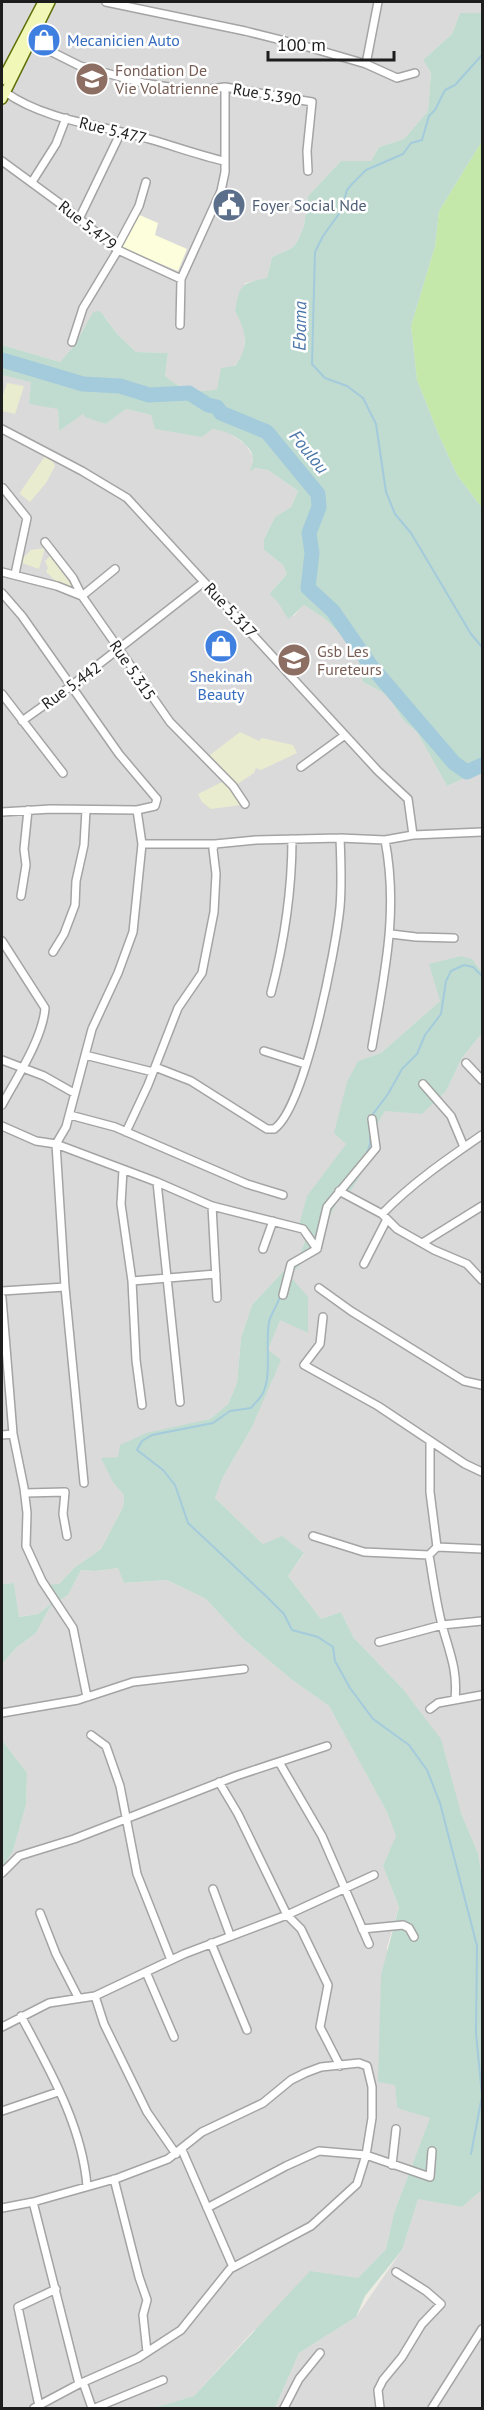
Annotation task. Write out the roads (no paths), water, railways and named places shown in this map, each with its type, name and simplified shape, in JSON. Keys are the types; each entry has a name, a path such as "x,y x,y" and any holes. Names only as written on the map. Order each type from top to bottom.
{"main road":[{"path":"2,80 43,2"},
{"path":"3,95 50,2"}],"street":[{"path":"106,2 245,31 366,64 397,78 415,73"},
{"path":"366,64 378,2"},
{"name":"Rue 5.390","path":"30,41 80,66 143,84 194,91 225,87 312,102 307,151 308,171"},
{"path":"180,325 181,279 221,191 224,161 225,87"},
{"name":"Rue 5.477","path":"3,95 66,118 224,161"},
{"path":"312,102 320,103"},
{"path":"32,182 56,144 66,118"},
{"path":"79,219 121,132"},
{"name":"Rue 5.479","path":"2,161 117,250 181,279"},
{"path":"72,342 83,308 139,207 146,182"},
{"name":"Rue 5.317","path":"2,429 97,479 127,498 345,735 408,800 413,835"},
{"path":"3,488 27,518 15,574"},
{"name":"Rue 5.315","path":"45,542 73,578 82,596 170,722 233,786 245,804"},
{"path":"2,572 57,586 82,596 115,569"},
{"name":"Rue 5.442","path":"22,721 71,686 204,582"},
{"path":"2,593 22,615 119,754 157,799 155,806 137,810 2,812"},
{"path":"2,694 63,773"},
{"path":"301,767 345,735"},
{"path":"21,896 26,865 24,849 28,810"},
{"path":"53,952 64,934 75,905 76,881 84,845 86,810"},
{"path":"84,1483 65,1287 56,1144 61,1138 70,1115 92,1029 118,973 133,932 142,844 137,810"},
{"path":"142,844 215,844 340,838 385,840 413,835 483,832"},
{"path":"85,1055 154,1069 191,1081 267,1129 274,1130 279,1126 294,1097 327,987 335,947 341,889 340,838"},
{"path":"271,993 284,936 292,866 292,839"},
{"path":"372,1047 391,934 392,892 385,840"},
{"path":"126,1132 178,1008 202,973 214,912 216,874 213,849 215,844"},
{"path":"391,934 416,938 454,938"},
{"path":"2,941 45,1008 41,1026 2,1105"},
{"path":"264,1051 305,1064"},
{"path":"2,1059 74,1093"},
{"path":"466,1063 483,1080"},
{"path":"423,1084 451,1116 464,1147"},
{"path":"70,1115 101,1122 247,1184 283,1195"},
{"path":"283,1295 291,1264 317,1249 327,1207 376,1148 372,1119"},
{"path":"2,1126 36,1142 56,1144 157,1182 212,1206 303,1229 317,1249"},
{"path":"364,1264 385,1216 399,1196 483,1135"},
{"path":"123,1170 121,1203 132,1281 136,1360 142,1405"},
{"path":"157,1182 180,1402"},
{"path":"339,1191 385,1216 398,1228 434,1250 467,1264 483,1280"},
{"path":"212,1206 217,1298"},
{"path":"424,1242 483,1206"},
{"path":"263,1249 273,1221"},
{"path":"132,1281 216,1274"},
{"path":"2,1291 65,1287"},
{"path":"319,1288 351,1311 464,1381 483,1385"},
{"path":"2,1299 4,1370 13,1434 25,1493 26,1546 42,1581 73,1628 87,1697"},
{"path":"323,1317 320,1344 304,1365 378,1406 465,1464 483,1472"},
{"path":"2,1435 13,1434"},
{"path":"430,1441 430,1492 437,1547"},
{"path":"25,1493 65,1492 63,1514 67,1536"},
{"path":"313,1536 364,1552 429,1555 437,1547 483,1549"},
{"path":"429,1555 442,1625 451,1647 457,1686 455,1699"},
{"path":"379,1642 442,1625 483,1621"},
{"path":"2,1713 87,1697 133,1682 244,1669"},
{"path":"430,1708 438,1703 483,1695"},
{"path":"91,1735 106,1746 120,1786 137,1874 171,1960"},
{"path":"2,1874 19,1856 74,1839 219,1782 327,1746"},
{"path":"279,1762 322,1836 369,1944"},
{"path":"219,1782 238,1814 287,1915 301,1929 327,1985 320,2027 340,2066"},
{"path":"2,2027 49,2003 95,1996 171,1960 230,1935 287,1915 374,1875"},
{"path":"213,1889 230,1935"},
{"path":"40,1913 56,1954 78,1998"},
{"path":"362,1929 403,1925 409,1928 414,1936"},
{"path":"211,1943 247,2031"},
{"path":"146,1972 174,2037"},
{"path":"95,1996 104,2024 147,2112 179,2152 233,2267"},
{"path":"21,2016 48,2067 71,2120 86,2165 87,2186"},
{"path":"2,2208 33,2202 114,2179 168,2159 202,2132 263,2103 298,2076 321,2067 358,2063 367,2066 370,2074 372,2118 366,2155 357,2184 311,2226 233,2267 181,2330 147,2352 37,2407 18,2307 56,2289"},
{"path":"2,2111 58,2092"},
{"path":"392,2164 396,2129"},
{"path":"207,2208 319,2151 366,2155 430,2177 432,2151"},
{"path":"114,2179 147,2300 143,2315 147,2352"},
{"path":"33,2202 81,2383 94,2409 163,2380"},
{"path":"380,2409 378,2390 383,2380 402,2357 422,2324 441,2304 426,2291 396,2272"},
{"path":"432,2409 483,2329"},
{"path":"284,2409 299,2379 320,2353"}],"waterway":[{"name":"Ebama","path":"482,55 455,85 445,90 435,110 429,116 422,140 411,143 403,154 366,170 347,190 341,211 323,236 315,252 312,364 325,378 347,386 363,398 376,424 386,492 395,514 411,533 471,634 482,647"},
{"name":"Foulou","path":"2,360 83,384 120,386 149,395 189,393 208,405 217,407 221,413 267,432 318,494 319,507 309,533 312,553 308,588 333,611 371,666 454,763 467,772 482,765"},
{"path":"366,1156 370,1144 370,1118 388,1094 402,1069 417,1054 425,1035 441,1014 446,981 451,971 464,965 473,967 482,976"},
{"path":"308,1252 318,1233"},
{"path":"280,1296 269,1322 266,1386 251,1408 230,1411 213,1423 152,1435 142,1441 137,1450 163,1470 175,1485 188,1523 284,1614 292,1630 318,1637 333,1647 335,1661 350,1688 373,1719 409,1745 427,1770 440,1803 477,1946 476,2033 482,2096 471,2154"}],"place":[{"name":"Mecanicien Auto","path":"44,40"},
{"name":"Fondation De Vie Volatrienne","path":"92,79"},
{"name":"Foyer Social Nde","path":"229,205"},
{"name":"Shekinah Beauty","path":"221,646"},
{"name":"Gsb Les Fureteurs","path":"294,660"}]}
